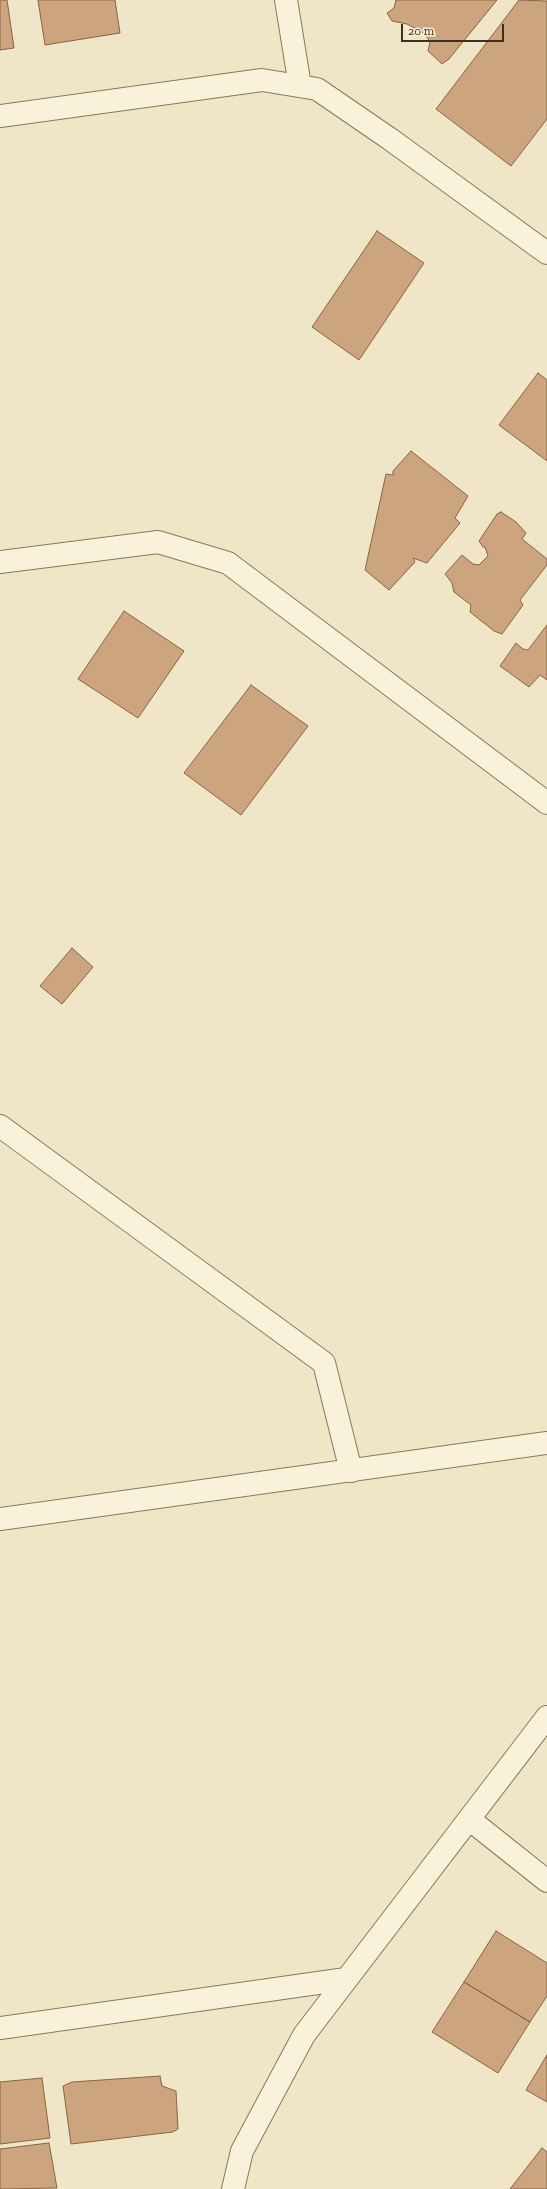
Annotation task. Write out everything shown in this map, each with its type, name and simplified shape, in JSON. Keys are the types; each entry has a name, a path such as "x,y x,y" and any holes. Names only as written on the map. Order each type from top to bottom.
{"street":[{"path":"286,0 300,86"},
{"path":"0,116 262,80 317,89 390,139 547,254"},
{"path":"0,562 158,542 228,562 547,803"},
{"path":"0,1126 324,1363 351,1471"},
{"path":"0,1519 547,1443"},
{"path":"232,2189 242,2151 304,2035 547,1717"},
{"path":"469,1819 547,1881"},
{"path":"0,2028 346,1979"}],"building":[{"path":"0,0 7,0 14,48 0,50"},
{"path":"38,0 115,0 120,33 45,45"},
{"path":"396,0 497,0 449,59 442,64 428,51 430,42 425,34 407,24 392,21 387,13 394,8"},
{"path":"519,0 547,1 547,119 511,166 436,109"},
{"path":"377,231 424,263 359,360 312,327"},
{"path":"538,373 547,380 547,461 499,425"},
{"path":"411,451 468,496 455,518 460,523 427,563 413,558 415,562 389,590 365,570 386,474 393,475 393,471"},
{"path":"501,512 516,522 526,533 522,539 547,559 547,565 520,600 523,605 502,634 494,631 470,612 471,605 454,592 452,583 445,574 462,555 473,564 479,565 488,556 485,547 483,547 479,541 497,514"},
{"path":"124,611 184,651 138,718 78,679"},
{"path":"547,625 547,680 540,675 529,687 500,666 516,643 523,649 528,650"},
{"path":"251,685 308,726 241,815 184,773"},
{"path":"72,948 93,967 62,1004 40,986"},
{"path":"496,1931 547,1963 547,1996 530,2022 464,1982"},
{"path":"464,1982 530,2022 498,2073 432,2032"},
{"path":"547,2055 547,2102 526,2090"},
{"path":"160,2076 162,2086 176,2091 178,2129 173,2132 71,2144 63,2086 72,2082"},
{"path":"42,2078 50,2138 0,2144 0,2082"},
{"path":"49,2143 57,2188 0,2189 0,2149"},
{"path":"542,2148 547,2152 547,2189 510,2189"}]}
